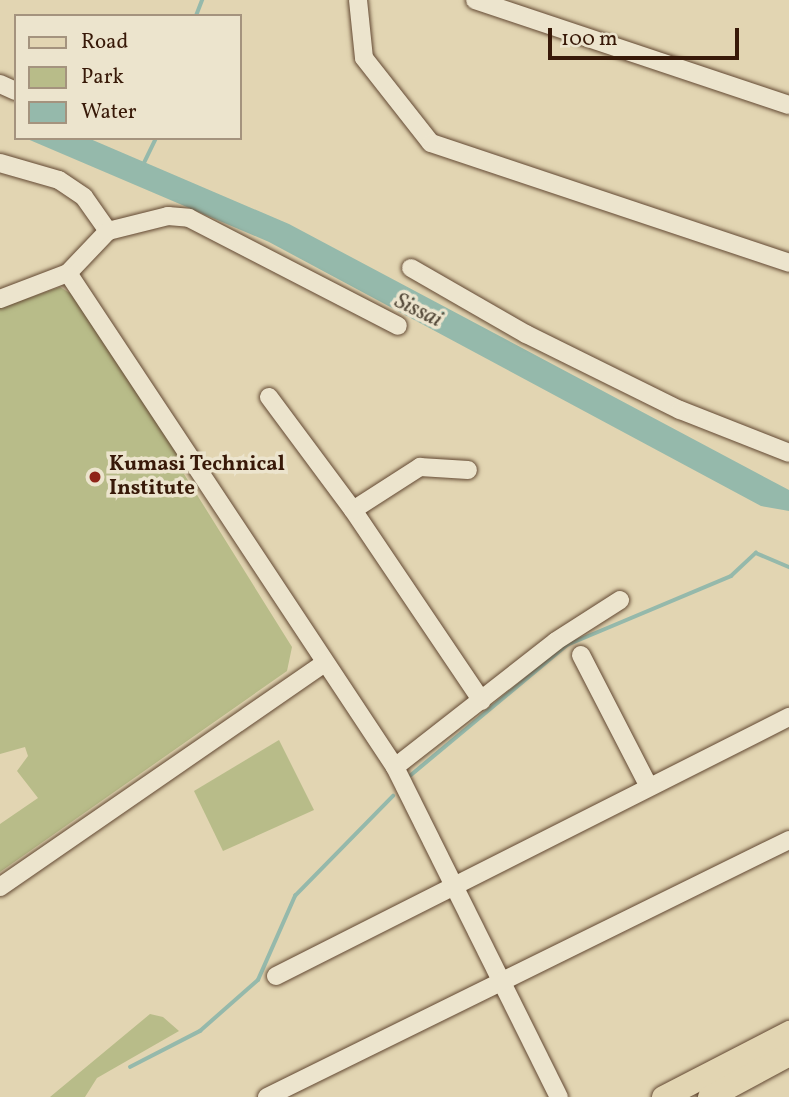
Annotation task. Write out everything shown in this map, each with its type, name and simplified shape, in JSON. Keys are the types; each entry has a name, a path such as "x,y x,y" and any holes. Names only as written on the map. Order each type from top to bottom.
{"main road":[{"path":"663,1097 789,1032"},
{"path":"709,1097 789,1054"}],"street":[{"path":"358,0 363,58 431,143 789,262"},
{"path":"475,0 789,105"},
{"path":"0,163 59,180 84,197 108,231"},
{"path":"0,299 68,273 108,231 168,216 189,218 398,326"},
{"path":"411,268 526,334 680,410 789,453"},
{"path":"68,273 395,767 456,884 501,982 559,1097"},
{"path":"269,397 353,510 482,701"},
{"path":"353,510 426,465 468,470"},
{"path":"395,767 555,641 620,600"},
{"path":"580,655 649,787"},
{"path":"0,887 325,663"},
{"path":"276,976 789,717"},
{"path":"267,1097 789,840"}],"green space":[{"name":"Kumasi Technical Institute","path":"60,287 73,295 190,470 184,474 292,647 287,671 0,872 0,824 38,798 17,771 28,756 25,747 0,754 0,308"},
{"path":"279,740 314,810 223,851 194,791"},
{"path":"150,1014 163,1017 179,1031 97,1078 85,1097 50,1097"}],"water":[{"name":"Sissai","path":"30,140 93,140 289,224 789,490 789,511 761,506 269,242"}],"waterway":[{"path":"197,14 202,0"},
{"path":"143,165 155,140"},
{"path":"411,775 567,645 731,576 756,553 789,567"},
{"path":"130,1067 200,1031 258,980 295,896 393,796"}],"place":[{"name":"Kumasi Technical Institute","path":"95,477"}]}
